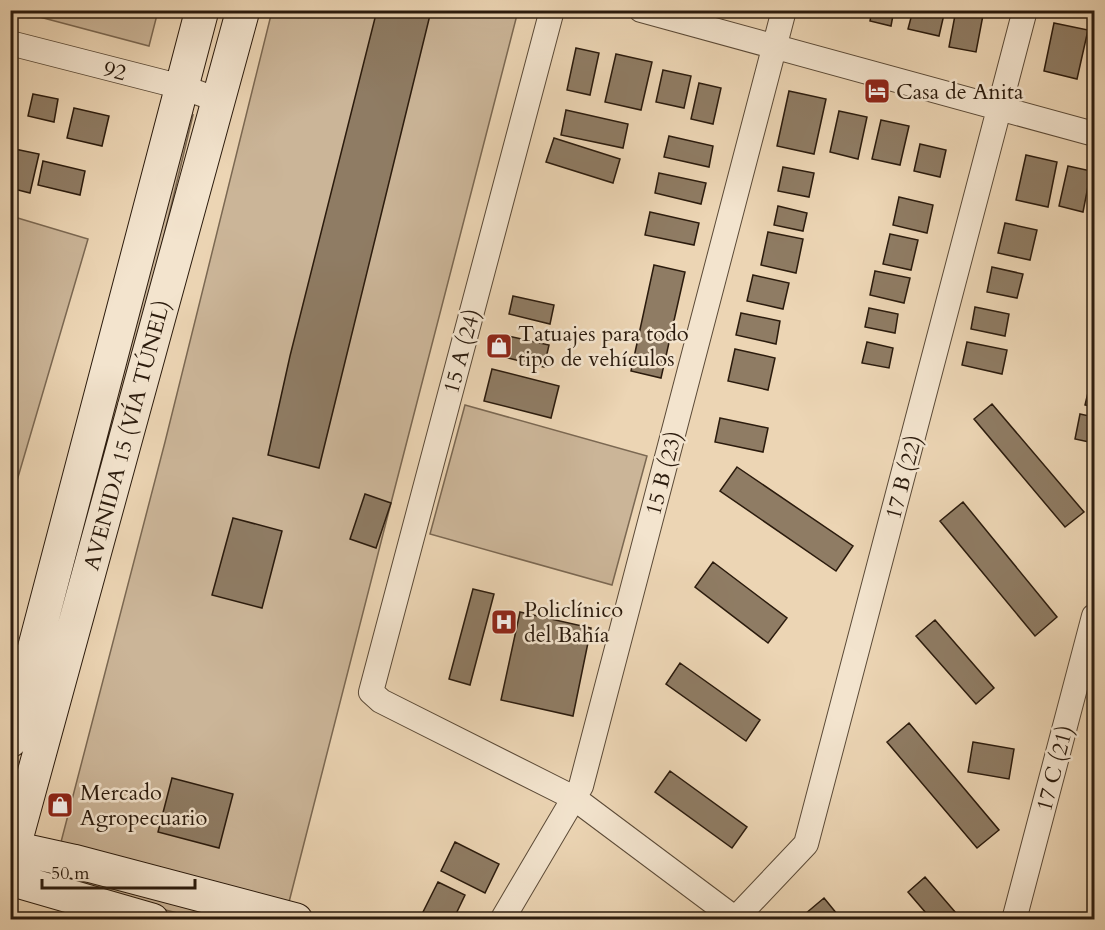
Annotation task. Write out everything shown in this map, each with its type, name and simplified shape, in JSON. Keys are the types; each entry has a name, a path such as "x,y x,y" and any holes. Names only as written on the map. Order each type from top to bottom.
{"main road":[{"name":"AVENIDA 15 (VÍA TÚNEL)","path":"10,741 202,10"},
{"name":"AVENIDA 15 (VÍA TÚNEL)","path":"11,859 243,10"},
{"path":"11,859 152,920"},
{"path":"11,859 73,861 296,920"}],"street":[{"name":"15 A (24)","path":"552,10 371,692 381,701 574,798"},
{"path":"641,10 1095,134"},
{"name":"15 B (23)","path":"502,920 581,786 784,10"},
{"name":"17 B (22)","path":"737,919 806,844 1025,10"},
{"name":"92","path":"10,43 182,87 218,100"},
{"name":"17 C (21)","path":"1014,920 1095,616"},
{"path":"574,798 737,919"}],"shaded area":[{"path":"158,10 149,46 17,11"},
{"path":"272,11 518,11 289,902 61,842 165,442"},
{"path":"193,115 161,248 11,809 39,681 189,116"},
{"path":"10,216 88,239 11,501"},
{"path":"465,405 647,456 612,585 430,534"},
{"path":"77,877 235,919 201,919 75,887"}],"building":[{"path":"377,10 412,10 430,15 319,468 268,455 290,356"},
{"path":"872,10 894,10 891,26 870,21"},
{"path":"913,10 945,10 939,36 908,29"},
{"path":"956,10 984,10 976,52 949,47"},
{"path":"1054,23 1088,30 1077,79 1044,71"},
{"path":"576,48 599,53 590,95 567,90"},
{"path":"616,54 652,62 641,110 605,102"},
{"path":"663,70 691,76 684,108 656,102"},
{"path":"699,83 721,88 713,124 691,119"},
{"path":"789,91 826,99 814,154 777,146"},
{"path":"33,94 58,99 54,122 28,116"},
{"path":"74,108 109,116 102,146 67,138"},
{"path":"566,110 628,124 623,148 561,135"},
{"path":"839,111 867,117 858,159 830,152"},
{"path":"881,120 909,126 900,165 872,159"},
{"path":"669,136 713,146 709,167 664,157"},
{"path":"554,138 620,159 613,183 546,162"},
{"path":"920,144 946,150 940,177 914,171"},
{"path":"10,148 39,154 30,193 10,188"},
{"path":"1026,155 1057,162 1048,207 1016,200"},
{"path":"43,161 85,171 80,195 38,185"},
{"path":"1068,166 1091,171 1083,212 1059,206"},
{"path":"783,167 814,173 809,197 778,191"},
{"path":"659,173 706,183 701,204 655,193"},
{"path":"899,197 933,205 927,233 893,225"},
{"path":"778,206 807,213 803,231 774,225"},
{"path":"650,212 699,223 694,245 645,235"},
{"path":"1005,223 1037,230 1030,260 998,253"},
{"path":"768,232 803,239 796,273 761,265"},
{"path":"890,234 918,240 911,270 883,264"},
{"path":"654,265 685,272 661,378 631,371"},
{"path":"992,267 1023,274 1017,298 987,292"},
{"path":"875,271 910,278 904,303 870,295"},
{"path":"753,275 789,283 783,309 747,301"},
{"path":"513,296 554,305 550,324 509,314"},
{"path":"975,307 1009,314 1005,336 971,329"},
{"path":"869,308 898,314 895,333 865,327"},
{"path":"741,313 780,321 776,344 736,335"},
{"path":"508,336 549,345 544,367 504,357"},
{"path":"867,342 893,348 889,368 862,363"},
{"path":"967,342 1007,350 1002,374 962,365"},
{"path":"735,349 775,358 768,390 728,381"},
{"path":"1094,368 1094,407 1085,405"},
{"path":"492,369 559,386 551,418 484,401"},
{"path":"992,404 1084,512 1065,527 974,419"},
{"path":"1080,414 1094,417 1094,443 1075,439"},
{"path":"720,418 768,428 763,452 715,442"},
{"path":"737,467 853,546 836,571 720,491"},
{"path":"365,494 391,503 376,548 350,539"},
{"path":"963,502 1057,617 1035,636 940,521"},
{"path":"233,518 282,531 262,608 212,595"},
{"path":"713,562 787,618 768,643 695,587"},
{"path":"473,589 494,594 470,685 449,679"},
{"path":"520,612 591,628 573,716 501,700"},
{"path":"935,620 994,688 976,704 916,636"},
{"path":"680,663 760,720 746,741 666,684"},
{"path":"909,723 999,830 977,848 887,742"},
{"path":"973,742 1014,749 1009,779 968,772"},
{"path":"670,771 747,827 732,848 655,792"},
{"path":"172,778 233,794 219,848 158,832"},
{"path":"455,842 499,864 485,893 441,871"},
{"path":"925,877 962,920 932,920 908,892"},
{"path":"438,882 465,895 453,920 419,920"},
{"path":"824,898 842,920 810,920 805,914"}],"place":[{"name":"Casa de Anita","path":"877,91"},
{"name":"Tatuajes para todo tipo de vehículos","path":"499,346"},
{"name":"Policlínico del Bahía","path":"504,622"},
{"name":"Mercado Agropecuario","path":"60,805"}]}
